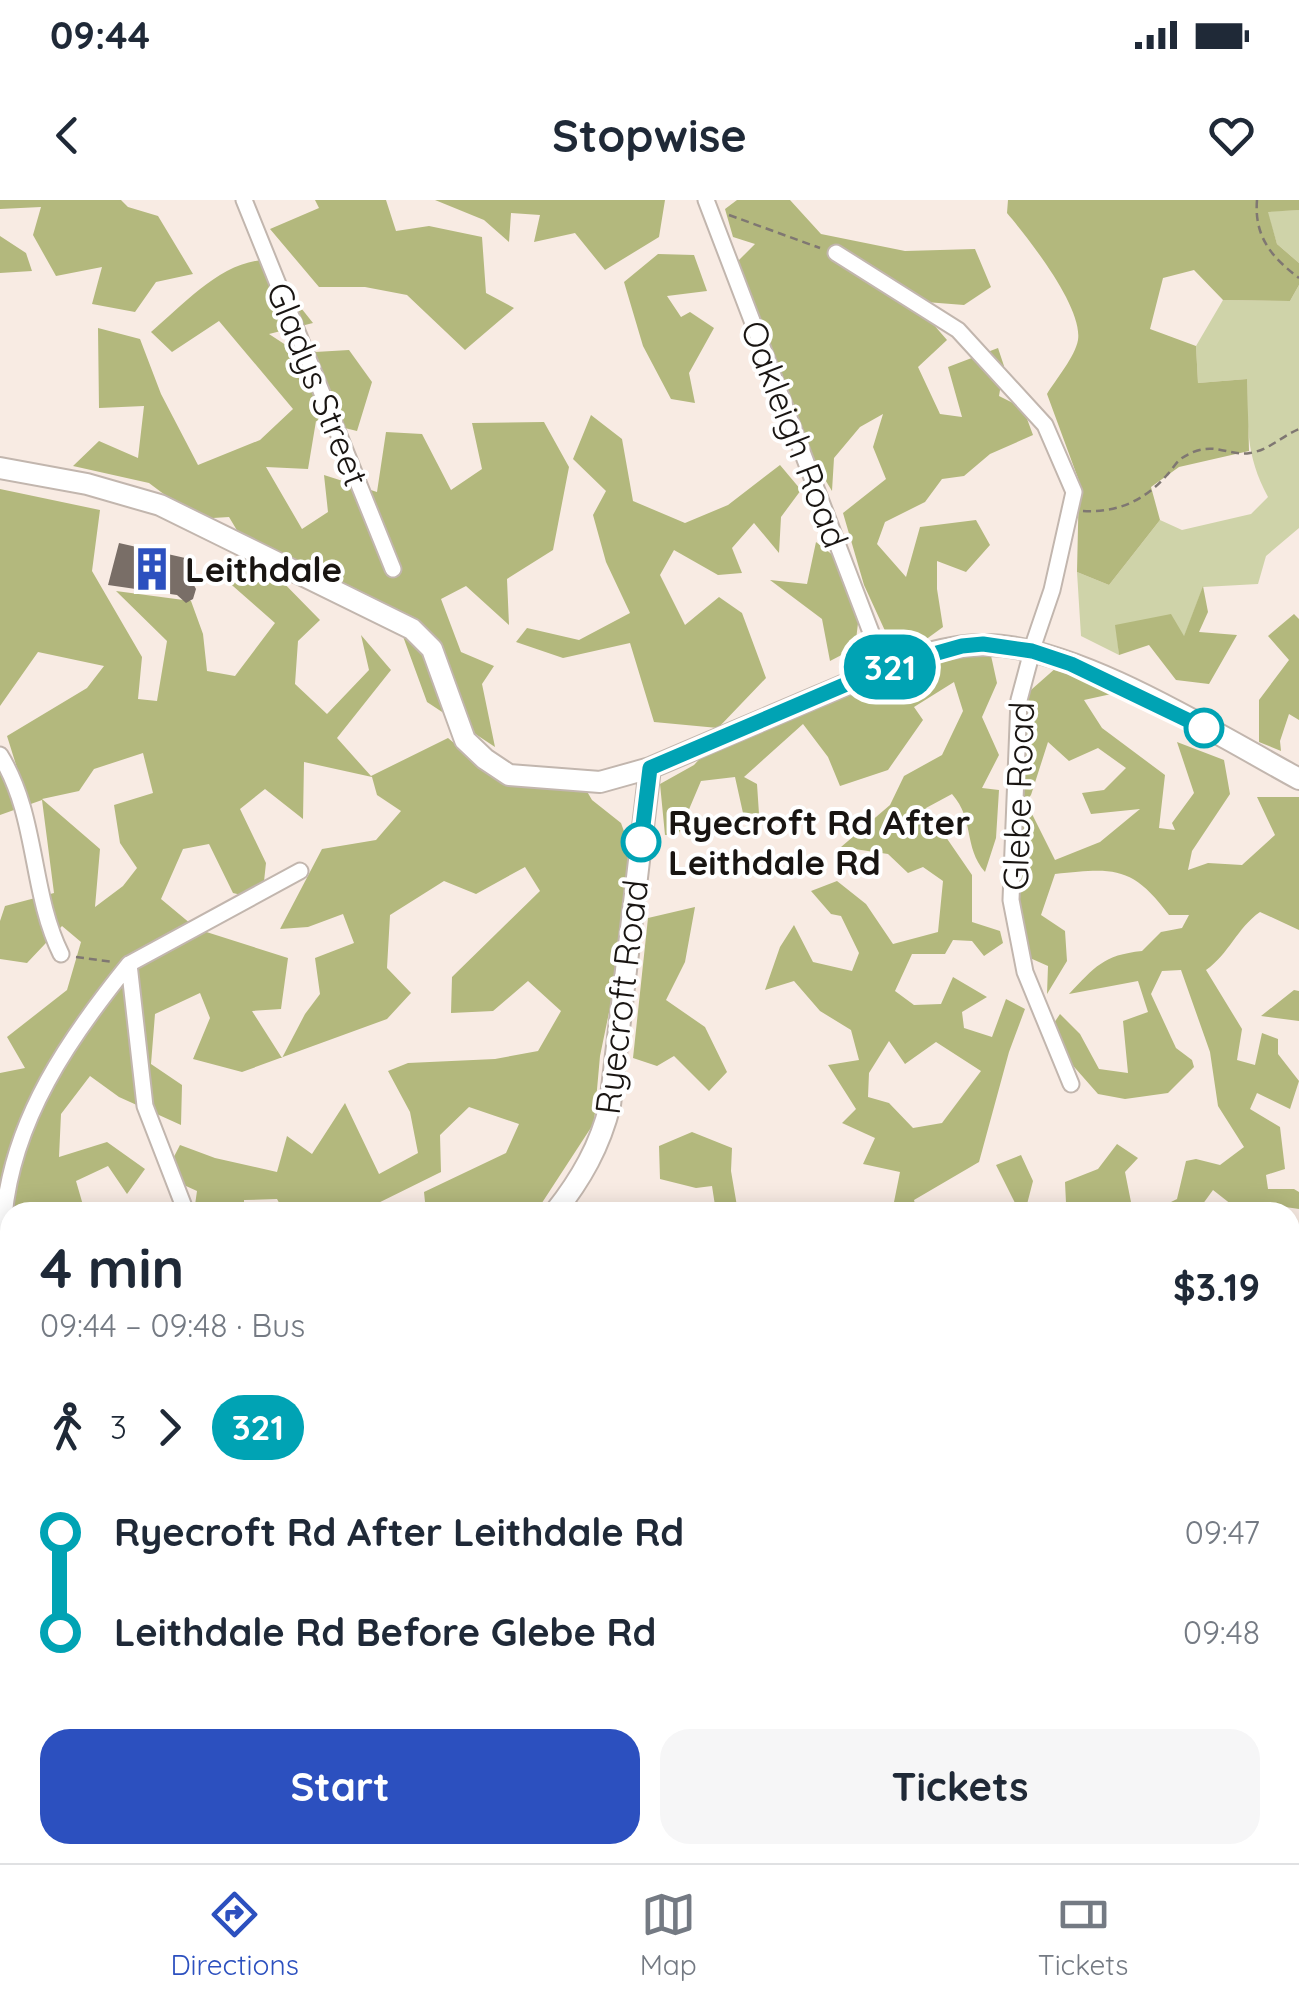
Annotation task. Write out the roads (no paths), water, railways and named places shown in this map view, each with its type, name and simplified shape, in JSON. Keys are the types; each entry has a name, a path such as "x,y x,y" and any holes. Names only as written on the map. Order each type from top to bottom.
{"street":[{"name":"Gladys Street","path":"244,200 392,569"},
{"name":"Oakleigh Road","path":"707,204 884,668"},
{"name":"Glebe Road","path":"836,253 958,330 1045,425 1074,492 1052,590 1019,700 1012,900 1025,972 1070,1084"},
{"path":"0,468 88,484 160,505 412,629 432,649 465,740 485,760 509,774 600,782 650,768 884,668 962,646 993,645 1032,651 1113,682 1299,779"},
{"path":"0,755 28,818 34,867 50,932 61,954"},
{"name":"Ryecroft Road","path":"562,1202 592,1157 610,1105 650,768"},
{"path":"6,1202 16,1146 48,1077 129,964 300,872"},
{"path":"129,964 145,1106 182,1202"}],"place":[{"name":"Leithdale","path":"152,569"},
{"name":"Ryecroft Rd After Leithdale Rd","path":"641,842"}]}
